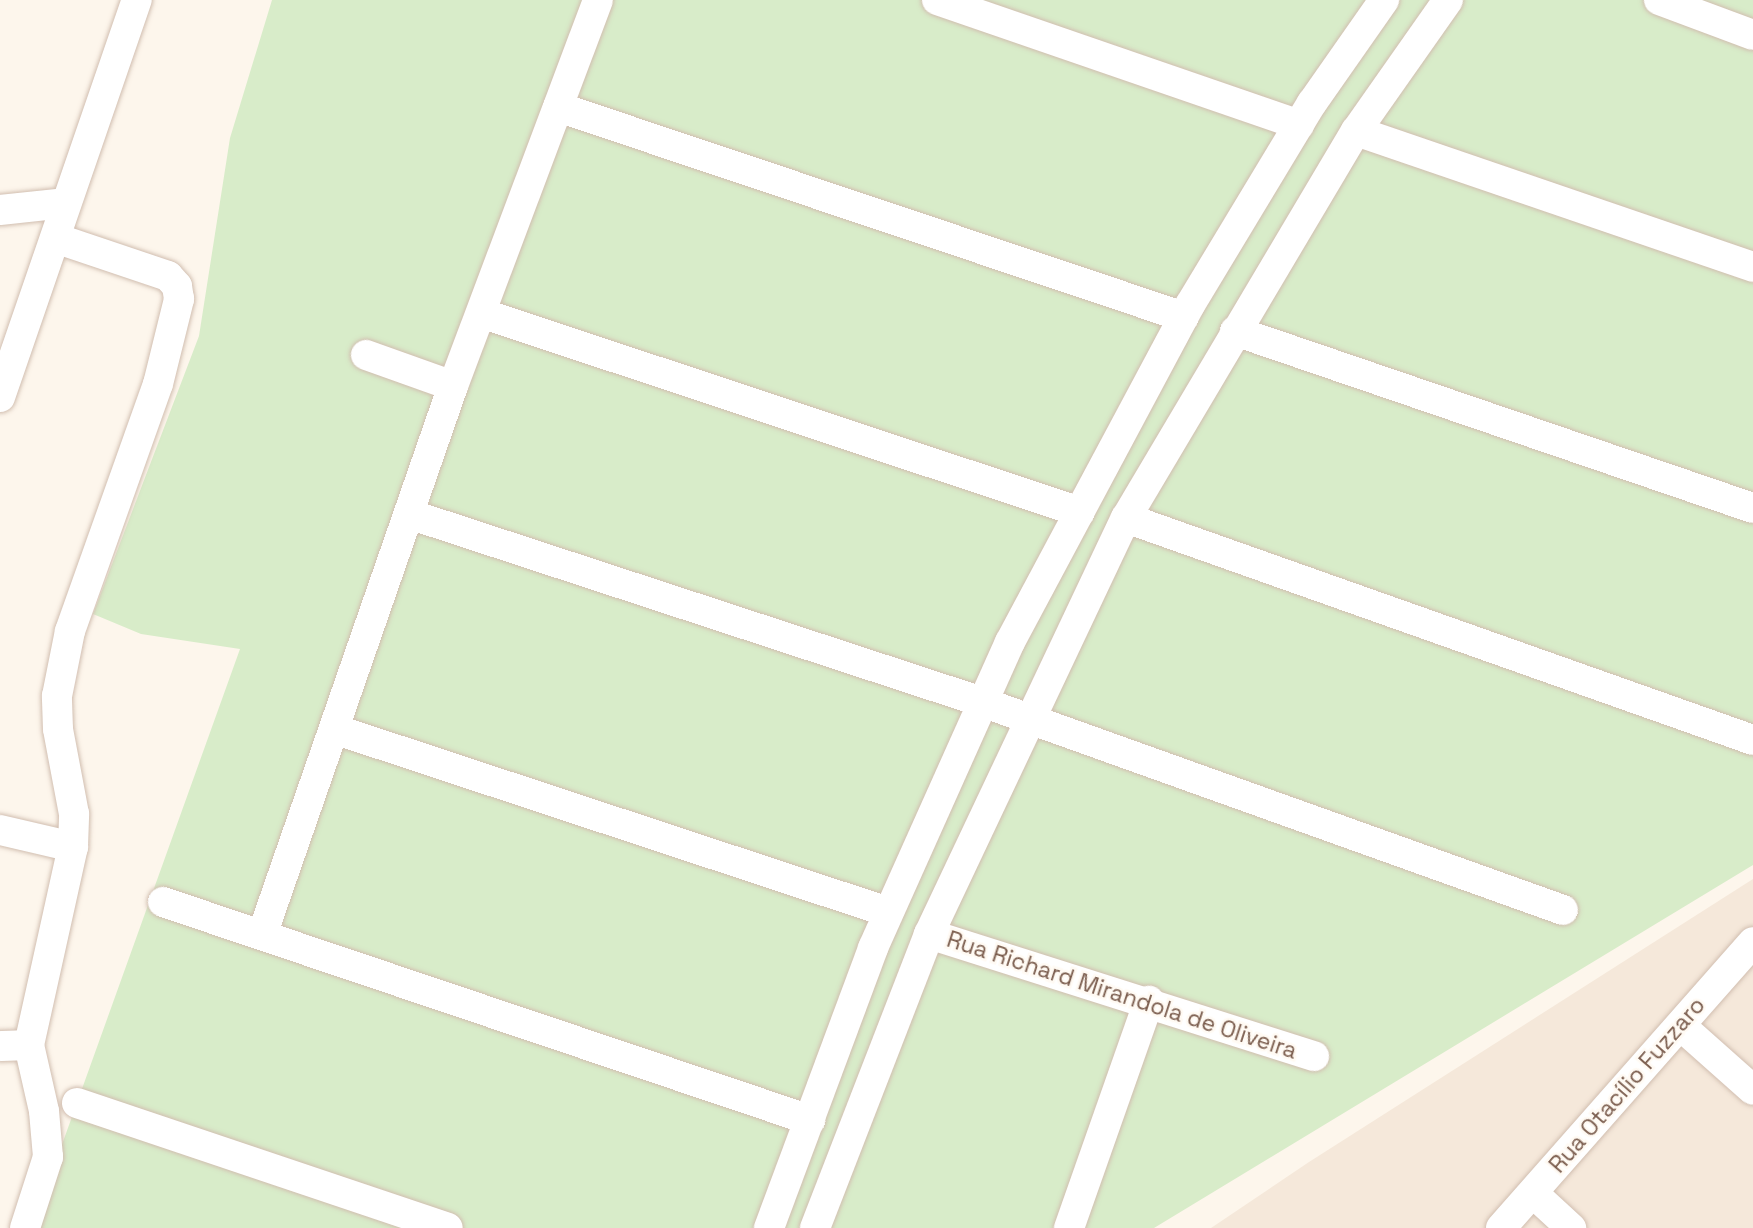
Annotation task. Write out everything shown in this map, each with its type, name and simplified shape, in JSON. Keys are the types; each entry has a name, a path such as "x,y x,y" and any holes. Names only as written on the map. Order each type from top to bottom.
{"street":[{"path":"0,397 137,0"},
{"path":"262,935 453,386 598,0"},
{"path":"937,0 1299,125"},
{"path":"769,1228 888,912 982,702 1184,317 1299,125 1384,0"},
{"path":"815,1228 929,934 1126,517 1356,131 1448,0"},
{"path":"1659,0 1753,34"},
{"path":"558,107 1184,317"},
{"path":"1356,131 1753,267"},
{"path":"1,206 65,203"},
{"path":"25,1228 48,1157 14,1046 73,847 71,788 58,729 62,666 158,384 179,299 177,286 156,270 55,238"},
{"path":"481,313 1080,512"},
{"path":"1235,331 1753,508"},
{"path":"366,355 453,386"},
{"path":"409,514 982,702 1563,910"},
{"path":"1126,517 1753,740"},
{"path":"334,729 888,912"},
{"path":"0,830 73,847"},
{"path":"163,902 810,1120"},
{"name":"Rua Richard Mirandola de Oliveira","path":"929,934 1314,1056"},
{"name":"Rua Otacílio Fuzzaro","path":"1501,1228 1753,942"},
{"path":"1069,1228 1149,1002"},
{"path":"1681,1026 1753,1090"},
{"path":"76,1103 448,1228"},
{"path":"1533,1194 1571,1228"}],"shaded area":[{"path":"1753,879 1753,1228 1211,1228 1309,1162"}],"green space":[{"path":"272,0 1753,0 1753,865 1154,1228 32,1228 240,649 141,634 93,614 199,336 230,138"}]}
